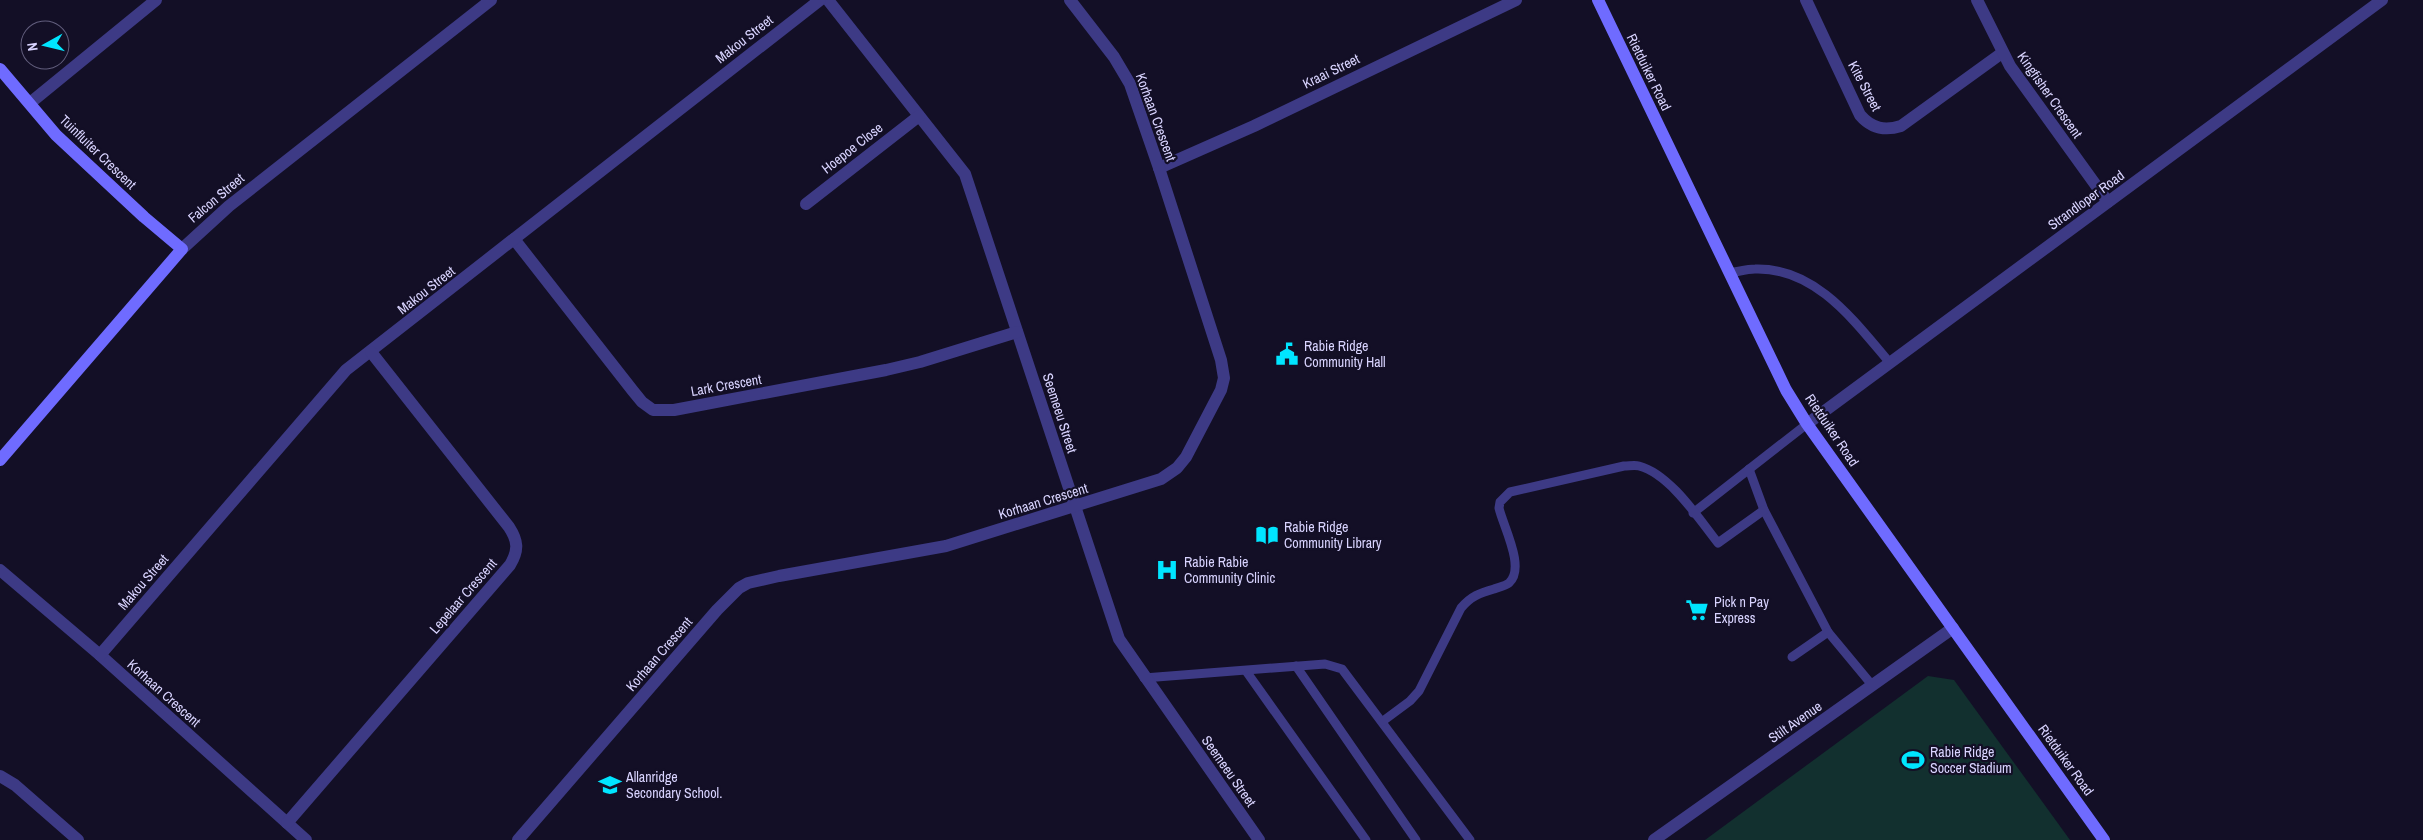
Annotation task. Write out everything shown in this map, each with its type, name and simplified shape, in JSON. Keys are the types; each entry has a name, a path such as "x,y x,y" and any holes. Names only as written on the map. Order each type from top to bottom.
{"street":[{"path":"30,103 156,0"},
{"name":"Falcon Street","path":"0,460 182,249 229,206 490,0"},
{"name":"Makou Street","path":"100,655 337,379 820,0"},
{"name":"Seemeeu Street","path":"828,0 953,158 969,182 1119,639 1144,678 1259,840"},
{"name":"Korhaan Crescent","path":"518,840 717,610 739,588 779,576 946,546 1075,507 1170,474 1186,457 1221,390 1224,378 1221,360 1138,104 1122,68 1070,0"},
{"name":"Kraai Street","path":"1159,168 1254,126 1516,0"},
{"name":"Rietduiker Road","path":"1598,0 1779,378 1808,424 2104,840"},
{"name":"Kite Street","path":"1806,0 1860,115 1875,127 1887,129 1901,126 2002,53"},
{"name":"Kingfisher Crescent","path":"1977,0 2002,53 2027,91 2108,202"},
{"name":"Strandloper Road","path":"1808,424 2382,0"},
{"name":"Tuinfluiter Crescent","path":"0,69 51,129 82,160 182,249"},
{"name":"Hoepoe Close","path":"806,204 919,116"},
{"name":"Lark Crescent","path":"514,239 633,391 642,402 653,410 674,410 877,372 920,362 1017,332"},
{"name":"Lepelaar Crescent","path":"290,831 510,565 517,550 514,536 509,527 372,352"},
{"name":"Korhaan Crescent","path":"0,570 100,655 290,831 306,840"},
{"name":"Stilt Avenue","path":"1654,840 1952,628"},
{"path":"0,776 14,785 78,840"}],"lane":[{"path":"1728,273 1756,269 1787,274 1819,288 1852,318 1890,363"},
{"path":"1693,513 1808,424"},
{"path":"1383,721 1415,695 1443,646 1461,608 1470,598 1503,586 1512,579 1516,564 1512,545 1499,508 1500,502 1510,492 1624,466 1638,465 1660,477 1718,544 1764,510"},
{"path":"1750,469 1764,510 1828,632 1872,685"},
{"path":"1792,657 1828,632"},
{"path":"1144,678 1325,664 1342,669 1383,721 1470,840"},
{"path":"1296,666 1416,840"},
{"path":"1246,671 1366,840"}],"green space":[{"name":"Rabie Ridge Soccer Stadium","path":"1928,676 1954,680 2070,840 1705,840"}],"place":[{"name":"Rabie Ridge Community Hall","path":"1287,354"},
{"name":"Rabie Ridge Community Library","path":"1267,535"},
{"name":"Rabie Rabie Community Clinic","path":"1167,570"},
{"name":"Pick n Pay Express","path":"1697,610"},
{"name":"Rabie Ridge Soccer Stadium","path":"1913,760"},
{"name":"Allanridge Secondary School.","path":"610,785"}]}
